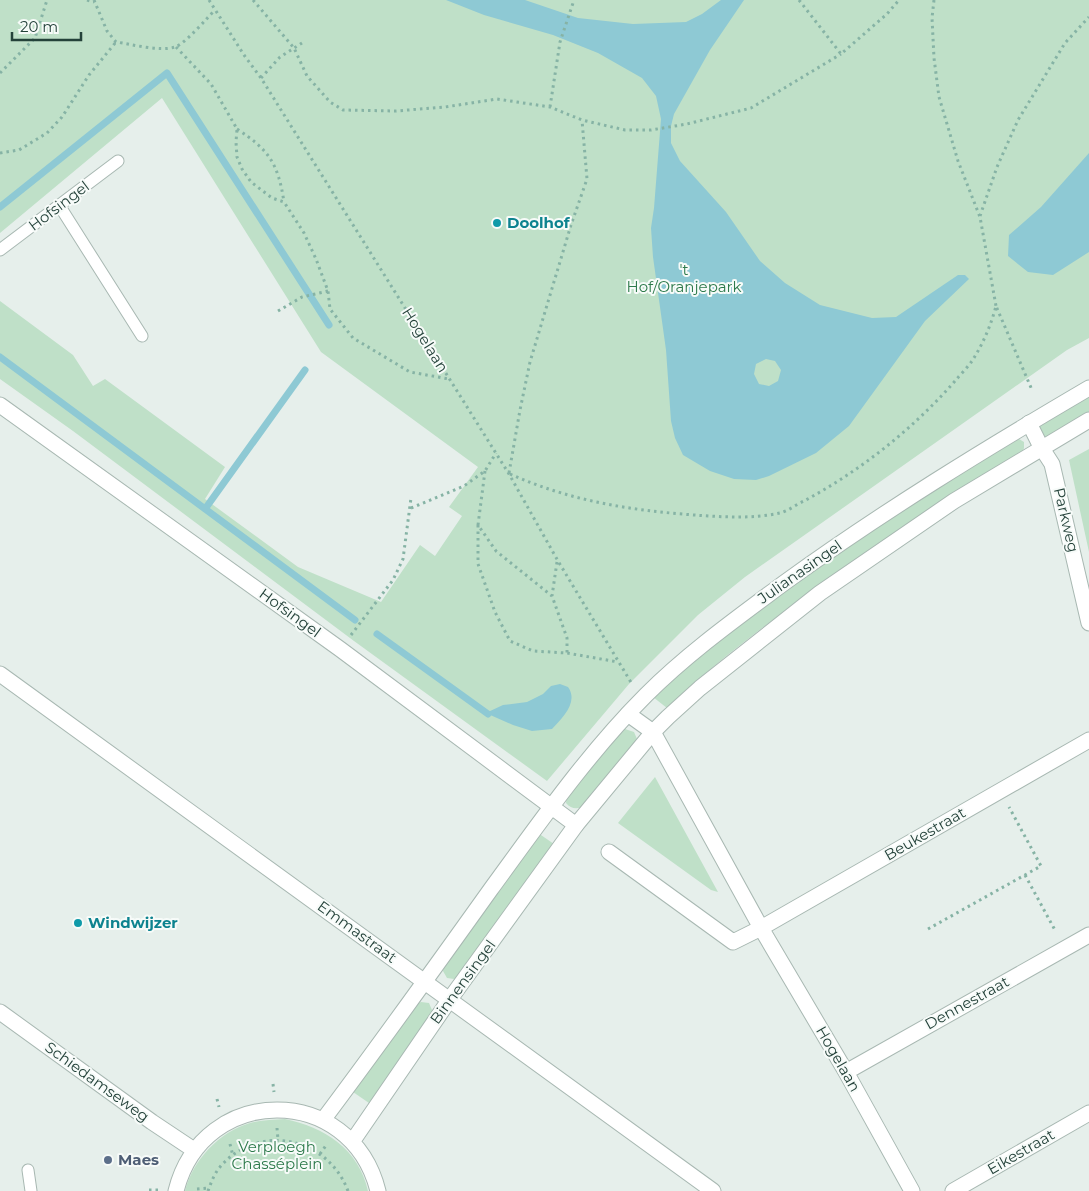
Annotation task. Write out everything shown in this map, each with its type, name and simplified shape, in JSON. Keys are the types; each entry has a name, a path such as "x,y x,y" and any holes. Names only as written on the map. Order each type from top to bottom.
{"street":[{"name":"Julianasingel","path":"552,806 597,748 668,674 755,604 868,524 1029,423 1089,388"},
{"name":"Hofsingel","path":"0,405 340,649 576,825"},
{"name":"Julianasingel","path":"576,825 653,732 700,688 820,593 954,500 1089,420"},
{"name":"Parkweg","path":"1029,423 1052,464 1089,623"},
{"name":"Emmastraat","path":"0,674 713,1191"},
{"name":"Hogelaan","path":"628,714 653,732 761,928 846,1072 912,1191"},
{"name":"Beukestraat","path":"761,928 1089,740"},
{"name":"Binnensingel","path":"323,1120 552,806"},
{"name":"Binnensingel","path":"352,1142 450,999 576,825"},
{"path":"609,852 733,942 761,928"},
{"name":"Dennestraat","path":"846,1072 1089,936"},
{"name":"Schiedamseweg","path":"0,1012 152,1122 194,1150"},
{"path":"176,1191 186,1164 194,1150 203,1140 224,1124 250,1113 285,1110 310,1115 338,1129 352,1142 367,1162 378,1191"},
{"name":"Eikestraat","path":"953,1191 1089,1113"}],"lane":[{"name":"Hofsingel","path":"0,250 118,161"},
{"path":"59,206 142,336"},
{"path":"28,1170 31,1191"}],"path":[{"path":"0,73 35,38 46,0"},
{"path":"87,0 94,1 107,31 116,42 160,48 176,47 215,10"},
{"name":"Hogelaan","path":"209,0 261,78 509,474 558,561 633,685"},
{"path":"253,0 294,48 307,76 330,102 342,110 396,111 445,107 497,99 550,107 582,120 625,130 651,130 687,124 751,108 842,54 887,14 899,0"},
{"path":"550,107 560,42 570,6 574,0"},
{"path":"799,0 842,54"},
{"path":"934,0 932,18 934,58 939,97 958,161 980,217 996,306 1032,390"},
{"path":"980,217 997,167 1018,120 1065,43 1089,17"},
{"path":"0,153 19,150 47,133 62,117 90,75 116,42"},
{"path":"261,78 280,57 302,43"},
{"path":"176,47 211,84 237,128 259,143 272,160 281,181 284,202 304,233 316,259 328,291 330,309 353,338 410,372 450,380"},
{"path":"582,120 587,178 530,362 509,474 586,500 650,511 739,517 782,512 822,491 868,459 917,420 972,361 990,327 996,306"},
{"path":"237,128 236,150 242,170 251,182 272,198 284,202"},
{"path":"278,311 302,297 328,291"},
{"path":"411,508 464,486 485,471 496,453"},
{"path":"485,471 478,525 478,564 495,612 510,641 533,651 618,662"},
{"path":"340,649 393,580 403,559 411,498"},
{"path":"478,525 496,551 552,596"},
{"path":"558,561 552,596 567,638 567,654"},
{"path":"928,929 1041,866 1001,791"},
{"path":"1025,875 1065,948"},
{"path":"208,1191 211,1181 220,1167 233,1156 246,1147 278,1140 294,1142 324,1156 336,1168 348,1191"}],"green space":[{"name":"'t Hof/Oranjepark","path":"0,0 1089,0 1089,338 1067,350 745,577 698,615 629,684 547,781 0,379 0,301 73,355 93,386 105,379 225,467 205,499 298,567 381,602 420,545 435,556 462,516 449,507 478,467 321,352 162,98 0,233"},
{"path":"1089,394 1089,417 1046,438 1040,433 1040,424"},
{"path":"1019,439 1024,442 1022,453 884,542 794,604 750,637 667,708 653,697 759,609 926,493"},
{"path":"1089,449 1089,552 1069,460"},
{"path":"625,729 634,732 637,739 584,807 576,808 566,803 567,793 618,733"},
{"path":"655,777 718,892 711,890 618,823"},
{"path":"538,833 554,844 461,974 454,979 447,978 443,971 445,963"},
{"path":"421,1002 429,1003 432,1010 431,1017 369,1103 353,1092 414,1005"},
{"name":"Verploegh Chasséplein","path":"285,1119 313,1128 338,1142 357,1163 368,1191 185,1191 201,1158 218,1140 239,1127 250,1123"}],"water":[{"path":"446,0 525,0 578,18 633,24 686,22 702,14 721,0 744,0 710,50 674,114 671,126 671,143 680,161 726,212 760,261 785,283 820,305 872,318 896,317 958,275 965,275 969,279 925,321 849,426 816,453 769,476 756,480 734,479 710,471 683,455 675,438 671,421 666,350 653,257 651,228 661,119 656,96 642,78 598,53 553,35 484,15","holes":["766,359 775,361 781,370 778,381 769,386 759,384 754,374 756,364"]},
{"path":"1089,153 1089,252 1053,275 1028,272 1008,256 1009,235 1041,207"},
{"path":"560,684 568,687 572,698 568,710 552,729 532,731 488,714 488,712 503,705 527,702 543,694 551,686"}],"waterway":[{"path":"0,207 167,73 329,325"},
{"path":"0,357 355,620"},
{"path":"205,509 305,370"},
{"path":"377,634 488,714"}],"place":[{"name":"Doolhof","path":"497,223"},
{"name":"Windwijzer","path":"78,923"},
{"name":"Maes","path":"108,1160"}]}
